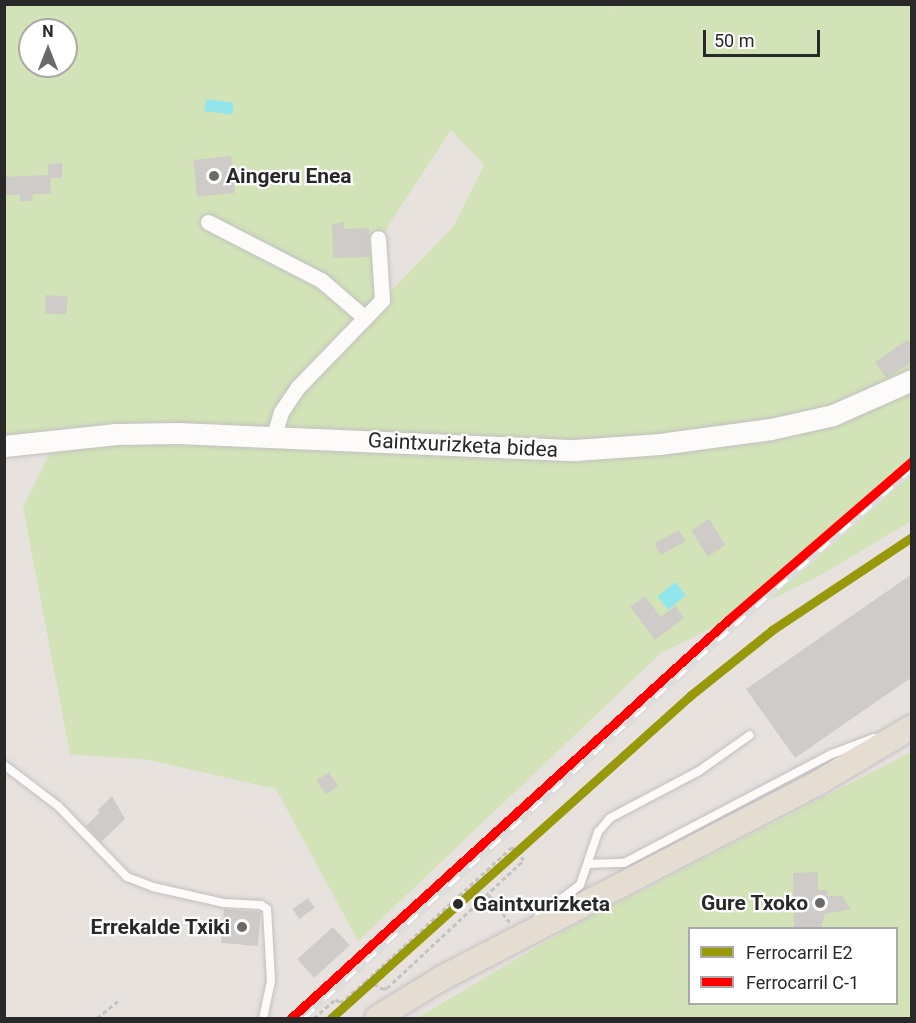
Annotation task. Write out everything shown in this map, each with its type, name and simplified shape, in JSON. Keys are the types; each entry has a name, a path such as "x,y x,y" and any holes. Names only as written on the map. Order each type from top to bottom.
{"main road":[{"name":"Gaintxurizketa bidea","path":"4,446 116,434 274,435 575,450 660,444 771,429 833,415 912,380"},
{"path":"377,1018 520,929 818,783 912,725"}],"street":[{"path":"208,222 321,280 365,318"},
{"path":"274,435 281,412 298,387 382,300 378,238"}],"lane":[{"path":"588,864 624,863 832,754 912,725"},
{"path":"520,929 580,885 598,832 609,818 699,771 750,735"},
{"path":"4,765 58,806 127,877 153,887 224,903 261,905 267,909 271,981 263,1018"}],"path":[{"path":"314,1018 336,999 340,1003 367,980 512,847 524,860 387,988 383,989 367,980"},
{"path":"489,895 520,929"},
{"path":"97,1018 118,1000"}],"green space":[{"path":"615,4 615,15 616,4 911,5 911,521 821,575 661,653 358,941 276,789 149,760 70,754 23,507 55,443 5,445 4,5","holes":["451,130 484,165 453,227 387,295 384,232"]},
{"path":"911,752 911,1018 417,1018 564,931"}],"water":[{"path":"206,99 234,103 232,115 204,111"},
{"path":"675,582 686,595 668,610 657,597"}],"building":[{"name":"Aingeru Enea","path":"231,156 235,193 197,197 193,160"},
{"path":"62,163 62,178 50,178 51,194 32,194 33,201 20,201 20,195 4,195 4,177 48,175 48,164"},
{"path":"344,222 344,229 369,228 369,257 333,258 332,224"},
{"path":"46,295 68,297 66,315 44,313"},
{"path":"907,340 912,346 912,362 886,378 875,362"},
{"path":"709,519 725,545 708,556 691,530"},
{"path":"679,530 685,541 661,555 655,544"},
{"path":"912,574 912,677 795,758 746,689"},
{"path":"645,596 661,617 675,606 684,618 655,640 630,607"},
{"path":"329,772 338,786 326,794 316,780"},
{"path":"112,796 125,819 101,842 86,826"},
{"name":"Gure Txoko","path":"818,872 818,890 827,890 827,896 842,896 851,909 825,914 821,927 794,927 793,873"},
{"path":"308,898 315,908 299,919 292,909"},
{"name":"Errekalde Txiki","path":"224,909 261,912 258,946 221,943"},
{"path":"333,927 350,946 314,978 297,959"}],"railway":[{"path":"304,1018 735,625 912,469"}],"rail line":[{"name":"C-1","path":"291,1018 728,620 912,461"},
{"name":"E2","path":"331,1018 691,695 772,630 912,537"}],"place":[{"name":"Aingeru Enea","path":"214,176"},
{"name":"Gure Txoko","path":"820,903"},
{"name":"Gaintxurizketa","path":"458,904"},
{"name":"Errekalde Txiki","path":"242,927"}]}
